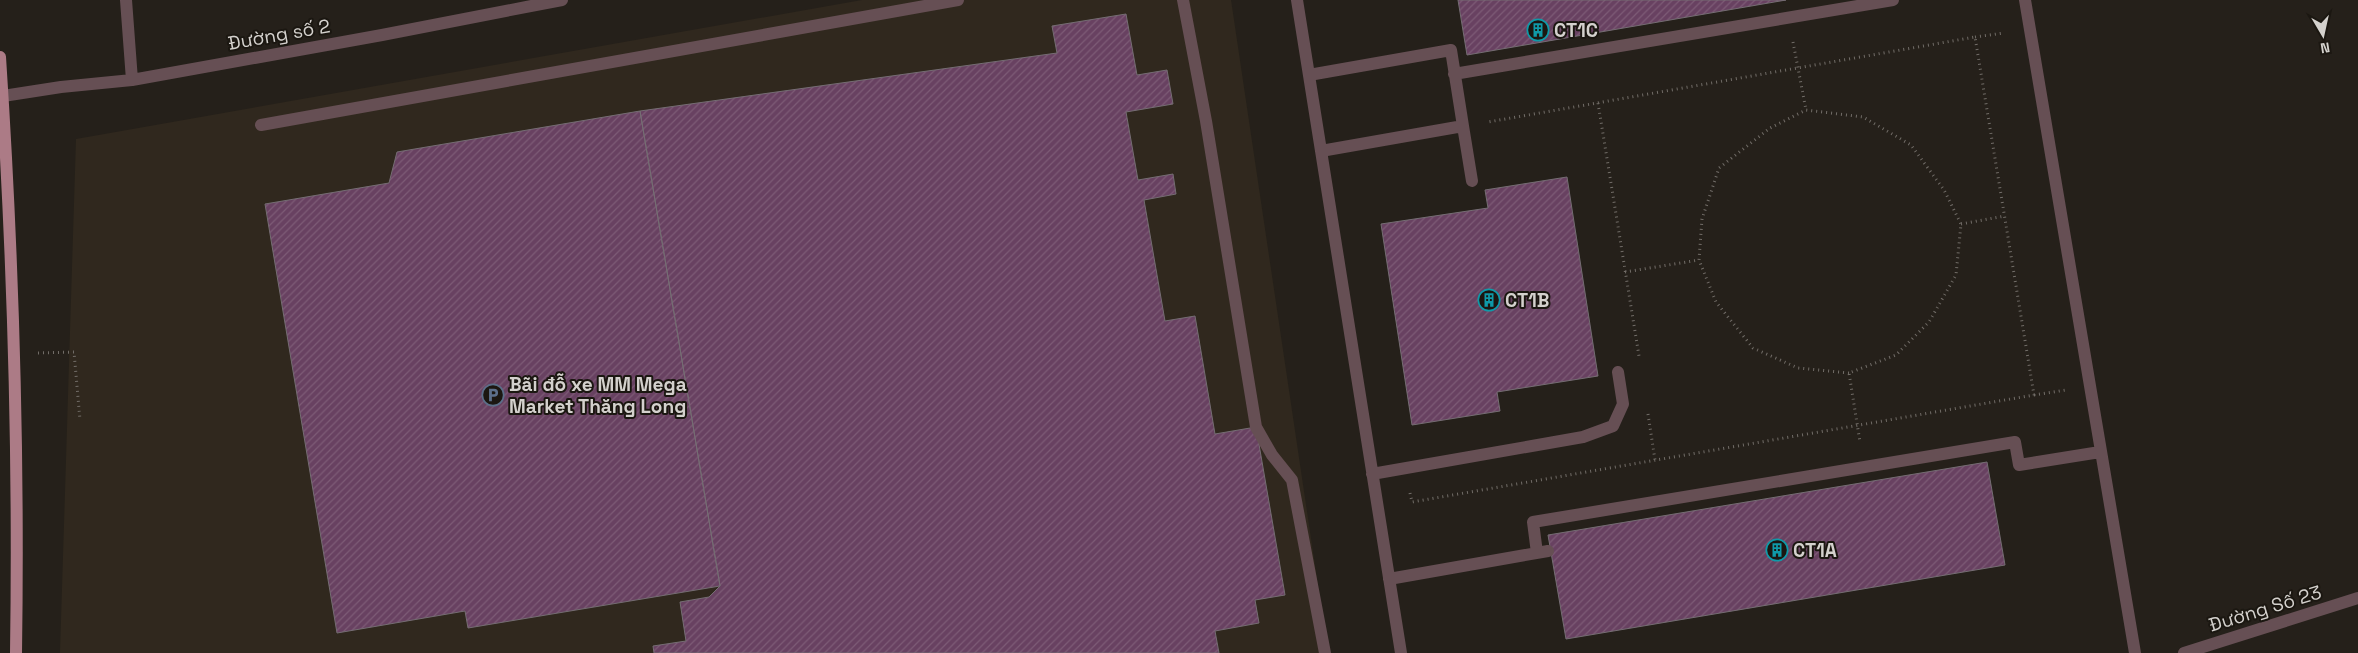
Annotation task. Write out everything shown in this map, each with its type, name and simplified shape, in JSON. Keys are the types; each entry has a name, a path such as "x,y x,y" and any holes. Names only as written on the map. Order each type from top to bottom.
{"main road":[{"path":"0,57 13,360 18,548 16,653"}],"street":[{"path":"126,0 132,80"},
{"name":"Đường số 2","path":"2,96 61,86 132,80 562,0"},
{"path":"261,125 958,0"},
{"path":"1183,0 1206,121 1256,426 1272,455 1292,480 1325,653"},
{"path":"1297,0 1401,653"},
{"path":"1454,74 1893,0"},
{"path":"2025,0 2135,653"},
{"path":"1309,75 1451,50 1472,181"},
{"path":"1321,151 1463,126"},
{"path":"1372,474 1583,437 1613,426 1623,404 1618,372"},
{"path":"1389,579 1543,552 1533,522 2015,442 2019,465 2100,452"},
{"name":"Đường Số 23","path":"2184,653 2358,598"}],"path":[{"path":"1463,126 1975,36 2034,395"},
{"path":"1798,68 1806,110"},
{"path":"1598,103 1640,366"},
{"path":"1806,110 1863,117 1911,144 1944,190 1961,224 1956,275 1929,322 1896,355 1849,374 1798,368 1753,348 1716,302 1699,260 1702,219 1719,168 1770,128 1806,110"},
{"path":"1961,224 2005,216"},
{"path":"1625,272 1699,260"},
{"path":"74,352 80,420"},
{"path":"1849,374 1857,425"},
{"path":"1405,468 1412,502 2089,386"},
{"path":"1648,413 1656,460"}],"shaded area":[{"path":"862,0 1231,0 1328,653 60,653 76,139"}],"building":[{"name":"CT1C","path":"1458,0 1786,0 1467,55"},
{"path":"1126,14 1137,75 1167,70 1173,104 1126,112 1138,180 1173,174 1176,194 1144,200 1165,321 1195,316 1215,434 1256,427 1285,595 1255,600 1259,623 1215,631 1219,653 654,653 653,646 686,641 680,602 709,597 720,586 640,111 1057,53 1052,26"},
{"name":"Bãi đỗ xe MM Mega Market Thăng Long","path":"640,111 720,586 468,628 465,611 337,633 265,204 389,183 397,152"},
{"name":"CT1B","path":"1567,177 1598,376 1497,392 1500,411 1412,425 1381,224 1488,208 1485,190"},
{"name":"CT1A","path":"1987,462 2005,565 1566,639 1548,535"}],"place":[{"name":"CT1C","path":"1538,30"},
{"name":"CT1B","path":"1489,300"},
{"name":"Bãi đỗ xe MM Mega Market Thăng Long","path":"493,395"},
{"name":"CT1A","path":"1777,550"}]}
